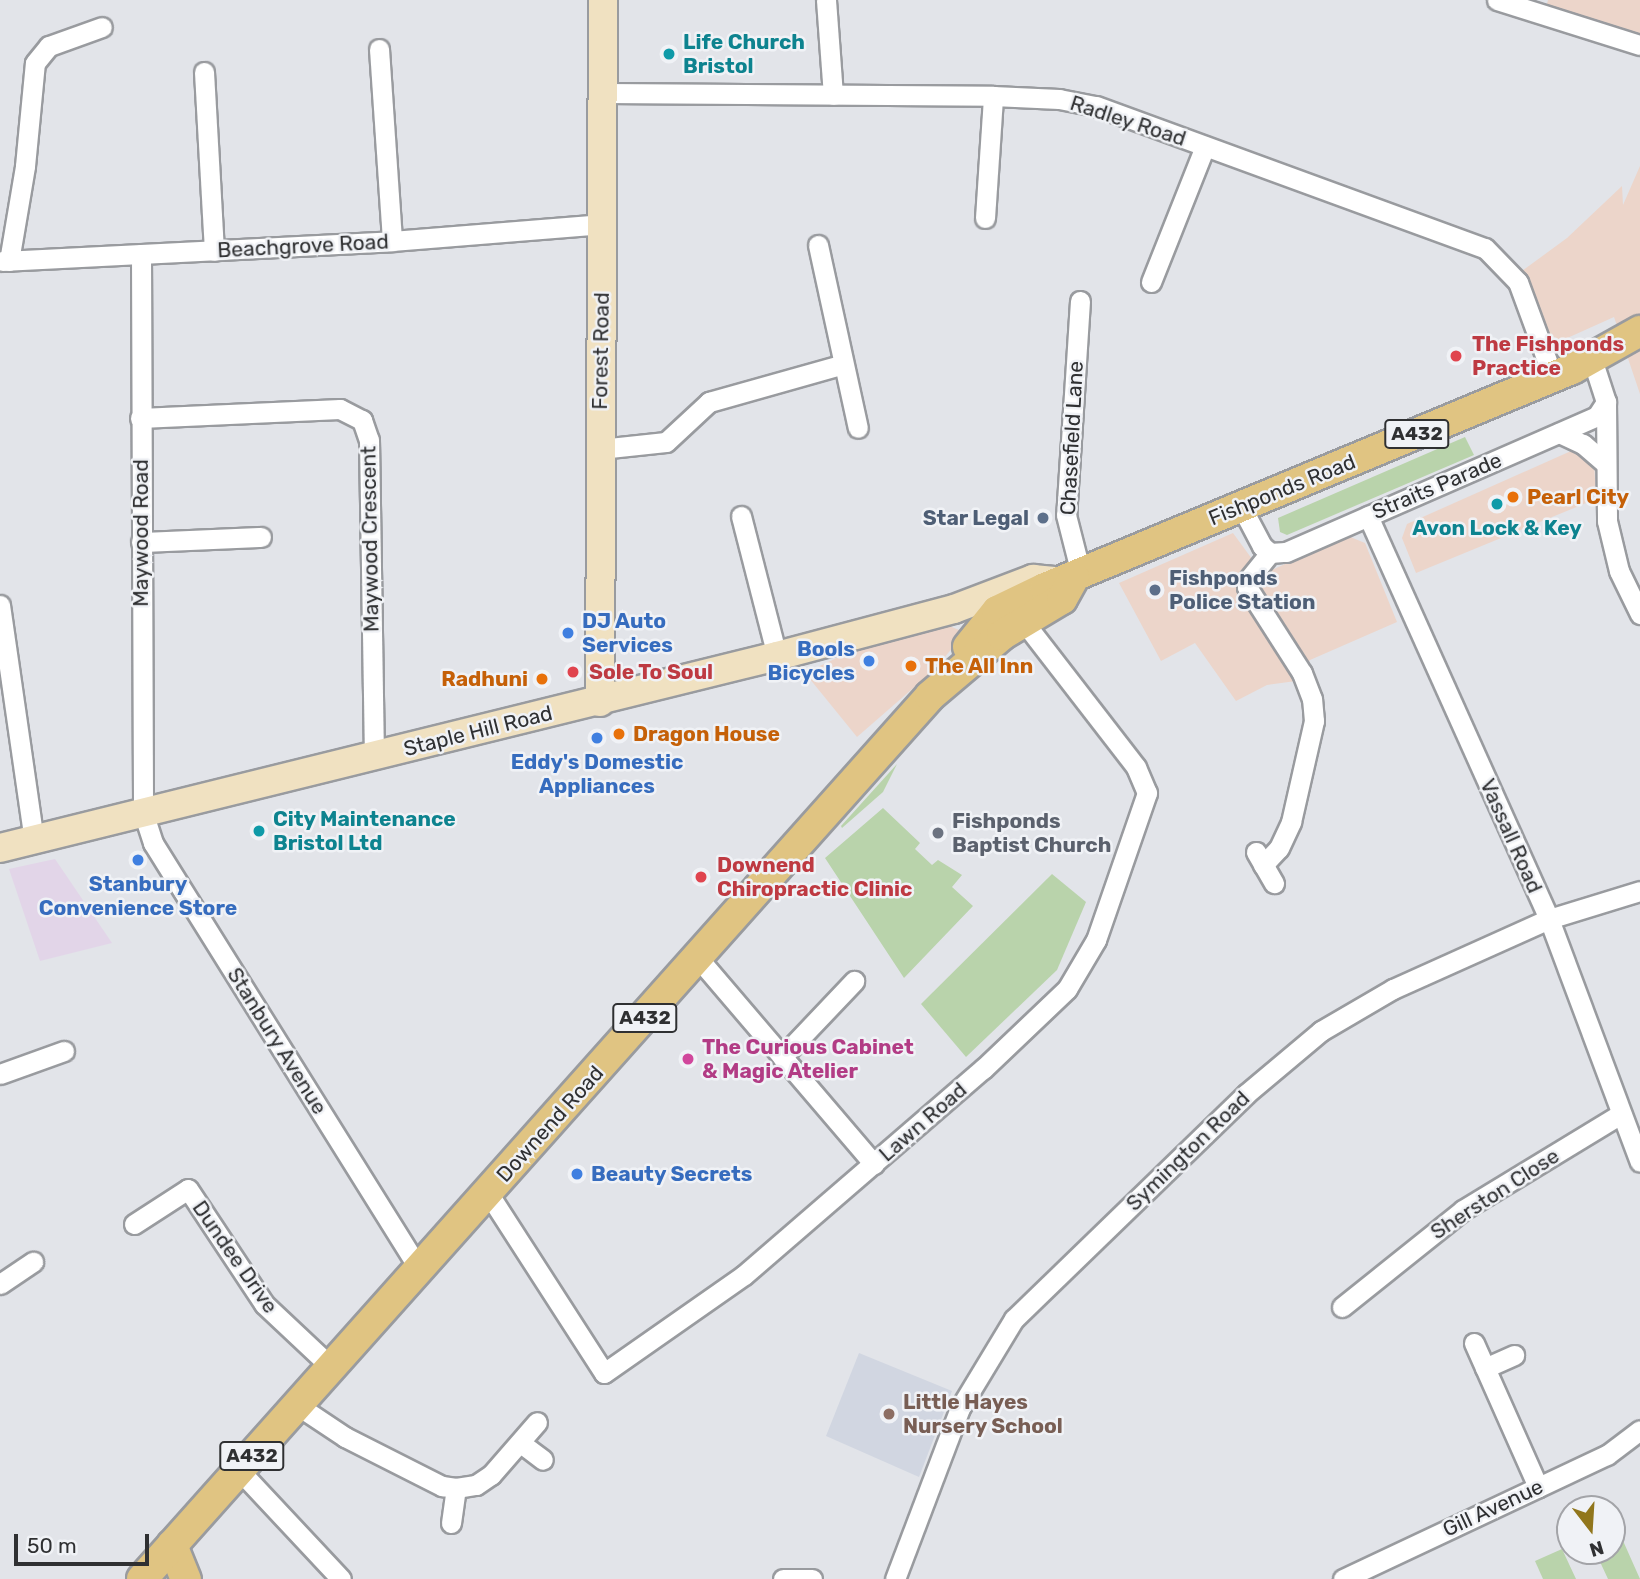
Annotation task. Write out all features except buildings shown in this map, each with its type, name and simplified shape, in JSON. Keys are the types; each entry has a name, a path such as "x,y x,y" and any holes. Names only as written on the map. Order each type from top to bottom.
{"main road":[{"name":"Forest Road","path":"600,702 605,93 603,0"},
{"name":"Fishponds Road","path":"1010,617 1062,598 1073,577 1553,377 1592,359 1640,331"},
{"name":"Staple Hill Road","path":"0,848 600,702 777,656 954,609 1033,579 1073,577"},
{"name":"Staple Hill Road","path":"954,609 1010,617"},
{"name":"Downend Road","path":"142,1579 417,1266 488,1193 958,668 961,655 1010,617"},
{"path":"172,1545 186,1579"}],"street":[{"path":"826,0 833,95"},
{"path":"1497,0 1640,45"},
{"name":"Beachgrove Road","path":"102,27 49,46 36,63 26,166 5,261 392,241 603,224"},
{"path":"379,49 392,241"},
{"path":"204,72 214,251"},
{"name":"Radley Road","path":"605,93 993,96 1059,99 1096,106 1485,248 1518,282 1553,377"},
{"path":"985,218 993,96"},
{"path":"1151,282 1205,146"},
{"path":"818,245 841,365 858,428"},
{"name":"Maywood Road","path":"141,254 143,813"},
{"name":"Chasefield Lane","path":"1073,577 1066,515 1080,301"},
{"path":"1592,359 1606,401 1604,462 1607,521 1619,571 1640,614"},
{"path":"600,449 666,442 709,402 841,365"},
{"name":"Straits Parade","path":"1270,553 1286,552 1597,416 1606,401"},
{"name":"Maywood Crescent","path":"140,418 340,409 362,420 369,440 374,757"},
{"path":"1559,433 1583,444 1604,462"},
{"path":"1242,508 1256,540 1270,553 1248,580 1247,587 1302,673 1312,699 1314,721 1291,822 1279,848 1260,858 1274,883"},
{"path":"741,516 777,656"},
{"name":"Vassall Road","path":"1368,516 1549,919 1640,1163"},
{"path":"141,542 261,537"},
{"path":"0,605 34,839"},
{"name":"Lawn Road","path":"488,1193 604,1373 744,1275 874,1164 1067,989 1096,940 1141,819 1147,793 1136,767 1010,617"},
{"name":"Stanbury Avenue","path":"143,813 153,843 417,1266"},
{"name":"Symington Road","path":"895,1579 960,1408 1014,1319 1246,1094 1321,1031 1393,989 1549,919 1640,891"},
{"path":"698,958 874,1164"},
{"path":"782,1057 854,981"},
{"path":"0,1074 64,1051"},
{"name":"Sherston Close","path":"1342,1307 1456,1215 1621,1114"},
{"name":"Dundee Drive","path":"134,1224 188,1189 264,1304 331,1367"},
{"path":"0,1284 33,1262"},
{"path":"1474,1343 1538,1487"},
{"path":"1485,1368 1514,1355"},
{"path":"297,1405 345,1437 442,1486 456,1488 476,1485 522,1444 537,1422"},
{"name":"Gill Avenue","path":"1343,1579 1607,1455 1640,1430"},
{"path":"522,1444 543,1460"},
{"path":"239,1470 341,1579"},
{"path":"451,1523 456,1488"},
{"path":"783,1579 812,1579"}],"shaded area":[{"path":"1548,0 1640,0 1640,39 1546,7"},
{"path":"1640,166 1640,394 1614,317 1554,344 1522,271 1567,238 1622,186 1623,205"},
{"path":"1571,451 1594,462 1596,499 1416,573 1402,538 1407,524"},
{"path":"1233,533 1263,574 1348,536 1365,543 1397,622 1310,660 1296,681 1267,685 1236,701 1195,643 1161,661 1119,583"},
{"path":"947,625 959,630 959,640 934,670 857,737 805,673 845,654"},
{"path":"55,859 112,943 40,961 9,869"},
{"name":"Little Hayes Nursery School","path":"859,1353 952,1391 919,1477 826,1436"}],"green space":[{"path":"1465,437 1474,455 1287,535 1280,532 1278,518"},
{"path":"897,764 883,792 842,828 841,826"},
{"path":"883,808 920,843 915,849 932,865 938,860 962,875 952,887 973,906 904,978 825,858"},
{"path":"1052,874 1086,902 1057,970 966,1057 921,1004"},
{"path":"1626,1548 1640,1579 1608,1579 1602,1565 1626,1565"},
{"path":"1556,1552 1556,1565 1569,1565 1576,1579 1543,1579 1535,1561"}],"place":[{"name":"Life Church Bristol","path":"669,54"},
{"name":"The Fishponds Practice","path":"1456,356"},
{"name":"Pearl City","path":"1513,497"},
{"name":"Avon Lock & Key","path":"1497,504"},
{"name":"Star Legal","path":"1043,518"},
{"name":"Fishponds Police Station","path":"1155,590"},
{"name":"DJ Auto Services","path":"568,633"},
{"name":"Bools Bicycles","path":"869,661"},
{"name":"The All Inn","path":"911,666"},
{"name":"Sole To Soul","path":"573,672"},
{"name":"Radhuni","path":"542,679"},
{"name":"Dragon House","path":"619,734"},
{"name":"Eddy's Domestic Appliances","path":"597,738"},
{"name":"City Maintenance Bristol Ltd","path":"259,831"},
{"name":"Fishponds Baptist Church","path":"938,833"},
{"name":"Stanbury Convenience Store","path":"138,860"},
{"name":"Downend Chiropractic Clinic","path":"701,877"},
{"name":"The Curious Cabinet & Magic Atelier","path":"688,1059"},
{"name":"Beauty Secrets","path":"577,1174"},
{"name":"Little Hayes Nursery School","path":"889,1414"}]}
